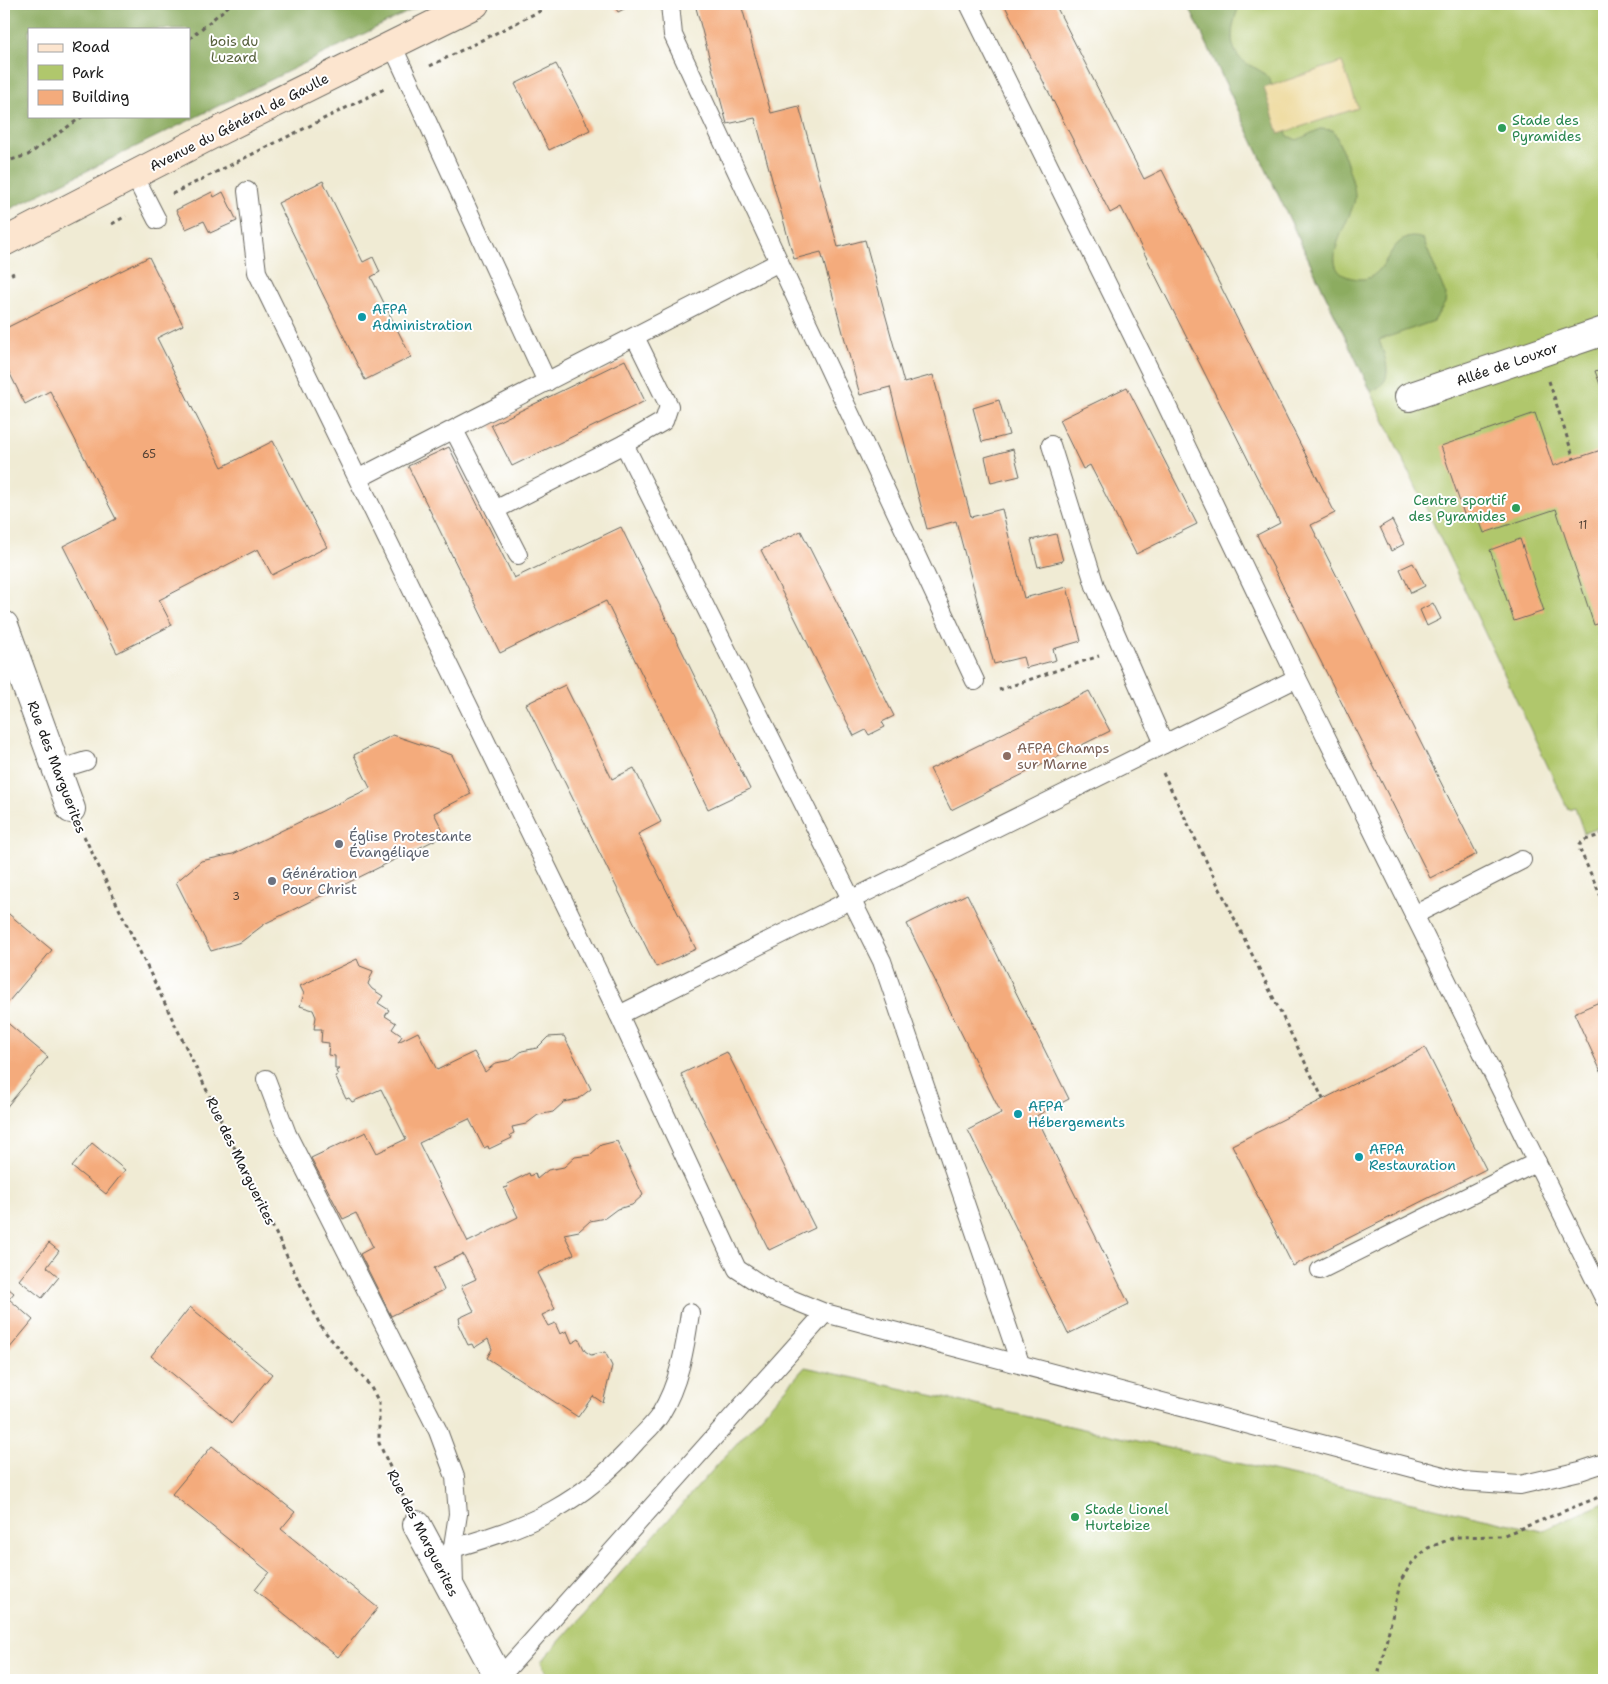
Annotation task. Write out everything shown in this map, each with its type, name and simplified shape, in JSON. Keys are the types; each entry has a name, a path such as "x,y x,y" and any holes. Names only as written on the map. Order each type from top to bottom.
{"main road":[{"name":"Avenue du Général de Gaulle","path":"4,242 475,4"}],"street":[{"name":"Allée de Louxor","path":"1409,397 1604,331"},
{"name":"Rue des Marguerites","path":"4,625 71,809"},
{"name":"Rue des Marguerites","path":"417,1525 500,1679"}],"lane":[{"path":"670,4 673,35 975,681"},
{"path":"969,4 1157,385 1296,678 1604,1298"},
{"path":"393,47 547,382"},
{"path":"134,175 153,213"},
{"path":"247,191 257,272 619,1015 737,1269 771,1292 826,1313 1462,1481 1520,1485 1580,1472 1604,1463"},
{"path":"367,474 779,262"},
{"path":"495,510 624,444 664,420 669,406 635,337"},
{"path":"454,430 518,555"},
{"path":"624,444 882,961 1020,1363"},
{"path":"1052,445 1095,586 1123,649 1158,746"},
{"path":"619,1015 1296,678"},
{"path":"57,770 86,761"},
{"path":"1414,915 1522,860"},
{"path":"266,1079 288,1134 438,1432 455,1477 458,1514 453,1548 454,1594"},
{"path":"1320,1270 1537,1162"},
{"path":"453,1548 486,1539 547,1515 593,1486 618,1463 660,1416 679,1374 690,1313"},
{"path":"500,1679 740,1412 826,1313"}],"path":[{"path":"190,37 231,4"},
{"path":"110,224 153,213 406,78 554,4"},
{"path":"4,162 28,155 80,118"},
{"path":"4,278 20,270"},
{"path":"1547,376 1574,459"},
{"path":"975,681 996,691 1123,649"},
{"path":"1158,746 1323,1100"},
{"name":"Rue des Marguerites","path":"71,809 321,1327 370,1386 379,1402 379,1443 417,1525"},
{"path":"1604,834 1585,840 1580,844 1580,850 1604,903"},
{"path":"1378,1680 1401,1580 1411,1564 1428,1548 1455,1537 1502,1536 1604,1495"}],"green space":[{"name":"bois du Luzard","path":"4,4 424,4 4,212"},
{"name":"Centre sportif des Pyramides","path":"1188,4 1604,4 1604,826 1584,833 1575,807 1568,809"},
{"path":"1188,4 1240,4 1232,36 1235,51 1239,58 1268,77 1282,123 1288,136 1297,140 1320,129 1333,130 1340,144 1355,192 1353,207 1337,245 1335,257 1337,268 1344,275 1359,279 1369,278 1377,272 1402,240 1411,237 1423,239 1446,295 1445,303 1434,321 1379,340 1386,362 1387,376 1379,387 1371,391"},
{"name":"Stade Lionel Hurtebize","path":"805,1367 1542,1531 1604,1503 1604,1680 549,1680 541,1662"}],"sand":[{"path":"1342,62 1358,108 1279,134 1264,88"}],"building":[{"path":"613,4 634,4 618,12"},
{"path":"695,4 741,4 771,113 799,106 838,247 865,240 904,383 933,375 971,517 1002,509 1024,598 1067,587 1081,641 1053,649 1056,660 1026,668 1023,657 994,664 956,521 927,529 890,387 860,395 821,252 794,259 755,118 727,124"},
{"path":"1004,4 1055,4 1144,179 1162,170 1335,513 1311,525 1477,854 1430,878 1257,535 1280,523 1121,207 1110,213"},
{"path":"556,64 590,130 549,150 515,84"},
{"name":"AFPA Administration","path":"323,181 363,262 373,257 380,272 371,277 411,357 365,380 278,203"},
{"path":"212,192 214,197 223,192 237,221 210,233 204,221 186,229 176,210"},
{"path":"149,257 183,325 157,338 222,467 273,441 327,547 272,575 258,549 159,600 172,625 117,653 63,546 116,519 50,391 25,404 4,362 4,329"},
{"path":"625,360 645,401 512,466 491,425"},
{"path":"1604,368 1604,395 1595,371"},
{"path":"1127,387 1197,524 1136,554 1090,465 1083,469 1059,420"},
{"path":"999,400 1009,435 982,442 973,408"},
{"path":"1535,413 1553,466 1604,449 1604,622 1594,625 1556,509 1484,533 1477,514 1465,517 1441,446"},
{"path":"449,447 514,578 621,527 750,789 708,809 606,601 500,653 408,466"},
{"path":"1013,449 1020,476 991,483 985,457"},
{"path":"1392,520 1404,544 1391,551 1380,527"},
{"path":"801,531 894,716 882,722 885,727 869,735 866,730 854,736 761,550"},
{"path":"1056,534 1063,561 1038,567 1031,540"},
{"path":"1520,539 1544,611 1514,621 1490,550"},
{"path":"1413,563 1425,586 1411,593 1400,569"},
{"path":"1433,603 1441,619 1427,626 1420,610"},
{"path":"565,685 612,779 634,768 661,822 638,834 696,949 656,967 526,704"},
{"path":"1089,691 1110,731 951,810 930,769"},
{"name":"Église Protestante Évangélique","path":"393,735 452,755 471,794 434,813 445,835 266,923 241,942 211,951 176,882 201,861 233,854 370,788 354,755"},
{"name":"AFPA Hébergements","path":"967,894 1069,1099 1036,1116 1129,1304 1068,1334 968,1130 1001,1113 907,924"},
{"path":"4,910 52,950 4,1007"},
{"path":"357,959 360,966 373,971 368,984 383,996 378,1003 389,1010 385,1016 396,1023 392,1029 402,1036 398,1042 418,1032 437,1070 474,1052 485,1072 496,1063 511,1060 522,1051 537,1048 548,1037 564,1036 591,1089 578,1099 564,1102 553,1112 538,1115 526,1124 512,1127 514,1133 510,1135 512,1138 489,1149 488,1146 484,1148 469,1119 419,1143 468,1242 518,1217 504,1188 508,1187 507,1184 529,1173 530,1176 535,1173 537,1179 548,1170 564,1167 575,1157 590,1155 601,1145 617,1141 643,1195 632,1205 617,1209 605,1218 590,1221 579,1231 564,1234 574,1254 537,1273 555,1309 542,1315 548,1326 555,1323 560,1334 567,1331 572,1343 579,1339 585,1351 591,1355 605,1352 612,1366 603,1403 593,1396 578,1417 487,1358 492,1349 488,1339 474,1348 472,1344 468,1345 458,1324 460,1322 459,1318 474,1311 461,1286 476,1279 463,1254 434,1268 444,1290 391,1316 360,1254 373,1247 356,1213 343,1219 311,1158 366,1132 377,1153 406,1139 381,1089 352,1102 349,1098 346,1099 335,1076 338,1075 336,1071 340,1069 335,1069 335,1056 328,1055 329,1043 321,1042 322,1029 314,1029 316,1017 313,1010 300,1006 304,994 300,986"},
{"path":"1604,1000 1604,1078 1574,1013"},
{"path":"4,1020 48,1057 4,1110"},
{"name":"AFPA Restauration","path":"1425,1048 1486,1169 1293,1266 1232,1145"},
{"path":"727,1052 815,1228 769,1250 681,1074"},
{"path":"92,1143 125,1170 106,1194 72,1167"},
{"path":"49,1243 59,1251 47,1267 59,1277 42,1298 19,1280"},
{"path":"4,1285 14,1293 9,1299 33,1320 4,1355"},
{"path":"190,1307 272,1374 232,1423 151,1356"},
{"path":"212,1446 295,1512 281,1529 378,1608 338,1657 255,1590 269,1572 172,1494"}],"place":[{"name":"Stade des Pyramides","path":"1502,128"},
{"name":"AFPA Administration","path":"362,317"},
{"name":"Centre sportif des Pyramides","path":"1516,508"},
{"name":"AFPA Champs sur Marne","path":"1007,756"},
{"name":"Église Protestante Évangélique","path":"339,844"},
{"name":"Génération Pour Christ","path":"272,881"},
{"name":"AFPA Hébergements","path":"1018,1114"},
{"name":"AFPA Restauration","path":"1359,1157"},
{"name":"Stade Lionel Hurtebize","path":"1075,1517"}]}
